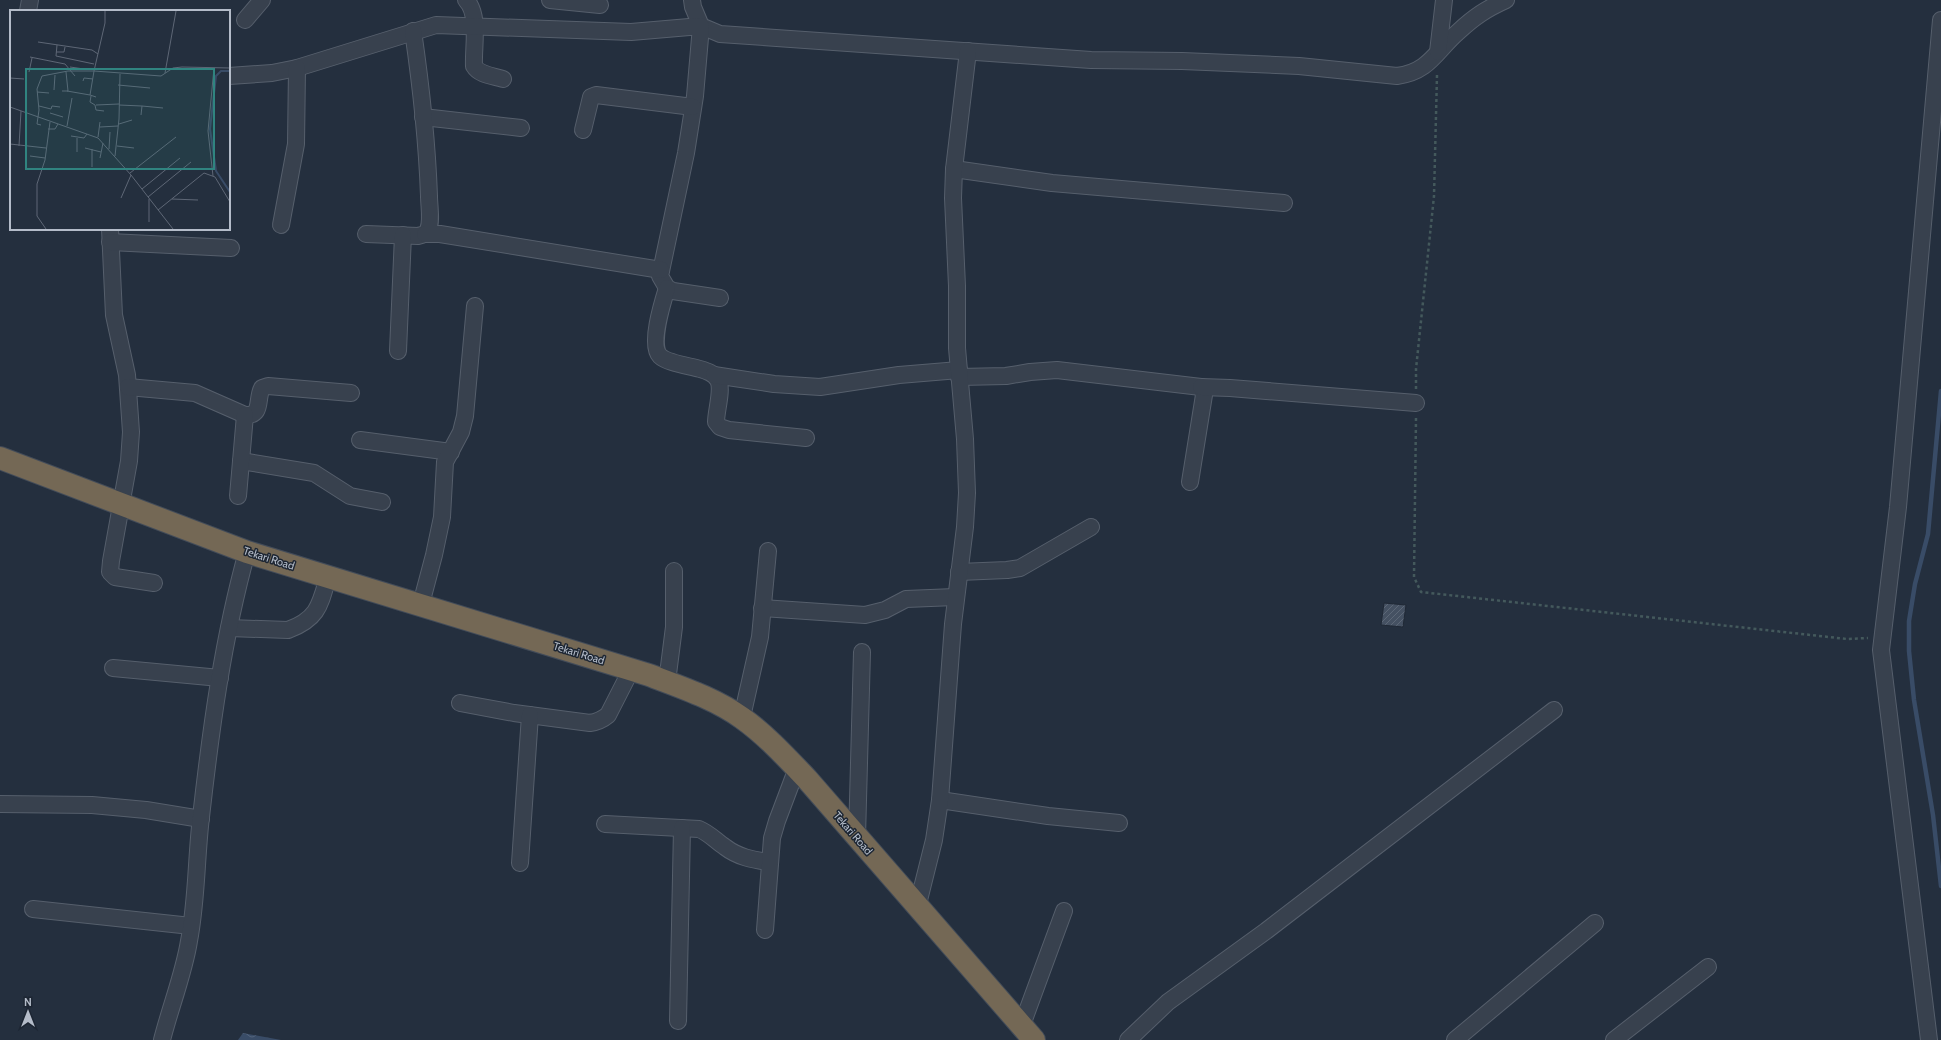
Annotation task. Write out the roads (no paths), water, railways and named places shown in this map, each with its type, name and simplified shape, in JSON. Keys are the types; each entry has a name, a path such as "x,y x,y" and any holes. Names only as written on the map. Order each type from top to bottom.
{"highway":[{"name":"Tekari Road","path":"0,458 247,552 421,604 667,682 706,698 742,717 769,740 796,768 1028,1033"}],"street":[{"path":"28,10 30,0"},
{"path":"245,20 262,0"},
{"path":"466,0 472,10 475,26 474,59 477,70 503,78"},
{"path":"550,0 600,5"},
{"path":"692,0 693,7 701,26 693,107 677,200 661,270 662,281 667,288 679,293 720,298"},
{"path":"1438,52 1444,0"},
{"path":"230,76 272,74 297,68 436,25 631,32 701,26 720,34 1091,60 1182,61 1299,66 1374,75 1397,76 1411,74 1424,67 1456,33 1483,11 1506,0"},
{"path":"1929,1040 1881,650 1884,637 1898,507 1941,20"},
{"path":"413,31 423,117 430,211 428,230 425,234"},
{"path":"917,908 934,840 940,800 955,597 965,526 967,493 965,439 959,373 953,198 954,169 968,51"},
{"path":"282,225 296,144 297,68"},
{"path":"583,130 588,102 591,97 596,95 693,107"},
{"path":"423,117 521,128"},
{"path":"954,169 1052,183 1284,203"},
{"path":"366,234 440,234 661,270"},
{"path":"154,583 115,577 110,572 129,461 132,432 128,388 114,315 110,235 231,248"},
{"path":"398,351 403,235"},
{"path":"667,288 660,313 656,350 660,356 666,360 708,371 719,381 720,389 716,412 716,422 720,427 729,430 806,438"},
{"path":"421,604 441,523 444,469 461,432 465,416 475,306"},
{"path":"714,375 774,384 820,388 899,375 959,373 1006,376 1057,370 1201,388 1230,388 1416,403"},
{"path":"128,388 195,392 245,414 255,413 258,409 262,388 268,386 351,393"},
{"path":"1190,482 1204,395 1201,388"},
{"path":"238,496 245,414"},
{"path":"360,440 451,452"},
{"path":"241,461 314,473 350,496 382,502"},
{"path":"959,572 1020,568 1091,527"},
{"path":"742,717 760,637 768,551"},
{"path":"162,1040 192,926 197,886 201,819 220,678 236,593 247,552"},
{"path":"667,682 675,620 674,571"},
{"path":"229,628 288,630 294,628 317,611 321,604 328,577"},
{"path":"762,608 865,614 876,613 906,599 955,597"},
{"path":"857,837 862,652"},
{"path":"113,668 220,678"},
{"path":"460,703 530,715 590,723 603,720 610,711 631,670"},
{"path":"1128,1040 1168,1002 1266,931 1554,710"},
{"path":"520,863 530,715"},
{"path":"765,930 769,862 777,821 796,768"},
{"path":"940,800 1048,816 1119,823"},
{"path":"0,804 92,805 146,810 201,819"},
{"path":"605,824 699,829 706,832 730,851 744,857 769,862"},
{"path":"678,1021 682,828"},
{"path":"33,909 192,926"},
{"path":"1028,1033 1064,911"},
{"path":"1455,1040 1595,924"},
{"path":"1614,1040 1708,967"}],"water":[{"path":"243,1033 281,1040 238,1040"}],"waterway":[{"path":"1941,391 1928,534 1915,584 1909,621 1909,651 1914,700 1933,815 1941,886"}]}
